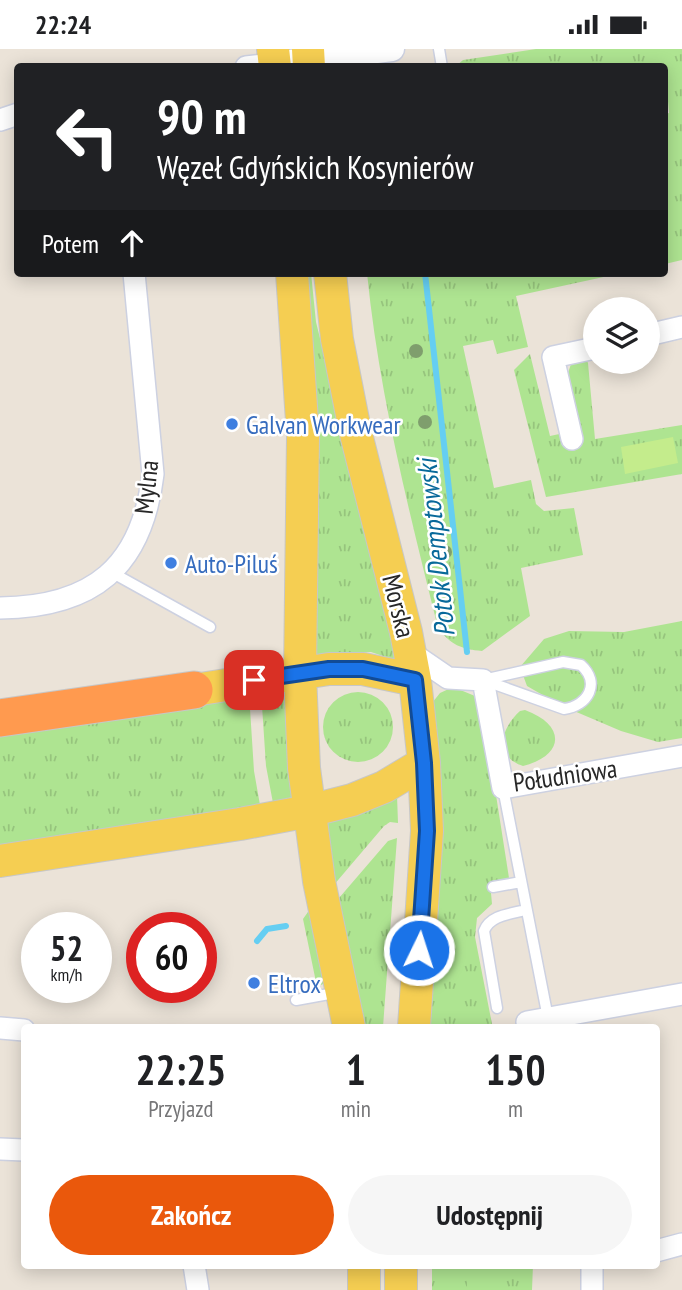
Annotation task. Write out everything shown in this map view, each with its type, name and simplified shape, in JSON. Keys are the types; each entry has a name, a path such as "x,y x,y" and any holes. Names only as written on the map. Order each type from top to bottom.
{"highway":[{"path":"0,718 194,689"}],"main road":[{"path":"292,277 303,436 300,716 319,881 348,1024"},
{"name":"Morska","path":"330,277 337,339 353,417 414,679 424,763 426,847 414,1024"},
{"path":"194,689 329,669 363,669 414,679"},
{"path":"0,861 309,811 352,800 384,787 424,763"},
{"path":"364,1269 364,1290"},
{"path":"401,1269 401,1290"}],"street":[{"path":"267,62 392,49"},
{"name":"Mylna","path":"0,608 65,599 92,586 124,559 144,522 153,474 134,277"},
{"path":"660,332 682,327"},
{"path":"572,439 553,357 583,351"},
{"path":"414,679 448,678"},
{"path":"414,679 483,680"},
{"name":"Południowa","path":"483,680 503,788 682,756"},
{"path":"527,1022 682,994"},
{"path":"0,1028 21,1030"},
{"path":"0,1149 21,1150"},
{"path":"660,1250 682,1244"},
{"path":"195,1269 198,1290"},
{"path":"592,1269 592,1290"}],"lane":[{"path":"111,572 210,627"},
{"path":"563,662 574,662 588,671 591,685 588,697 583,702 564,709 483,680 563,662"},
{"path":"503,788 548,1018"},
{"path":"493,887 521,882"},
{"path":"497,1008 484,931 487,923 494,918 526,910"},
{"path":"296,1000 342,992"}],"green space":[{"path":"536,49 682,49 682,260 668,263 668,63 460,63 463,60"},
{"path":"304,277 311,277 316,322 398,655 392,659 371,652 352,652 312,658"},
{"path":"367,277 604,277 516,296 528,347 497,354 493,340 463,346 494,488 531,480 536,504 544,511 574,508 583,555 521,568 530,616 482,651 457,645 438,628 387,408"},
{"path":"530,354 550,436 564,433 568,447 583,443 567,376 571,364 583,356 583,374 589,374 595,439 682,425 682,474 546,497 514,370"},
{"path":"673,437 678,463 625,474 621,447"},
{"path":"682,621 682,738 658,742 621,731 560,705 527,686 520,667 544,639 569,631 624,632"},
{"path":"453,687 475,696 496,795 509,878 490,882 492,904 477,918 475,937 492,1024 426,1024 432,703 440,693"},
{"path":"287,689 295,800 273,803 266,766 261,691"},
{"path":"365,692 378,698 387,707 391,713 391,741 383,752 372,760 351,762 333,752 325,741 323,720 333,702 344,694"},
{"path":"249,693 254,771 260,805 0,848 0,735"},
{"path":"525,710 548,724 555,740 547,755 523,766 507,755 503,741 509,725 520,711"},
{"path":"397,795 398,823 390,822 384,826 333,886 320,814"},
{"path":"397,838 383,1024 360,1024 332,901 339,898 388,841"},
{"path":"310,909 325,983 321,985 316,982 303,919"},
{"path":"432,1269 467,1269 467,1290 432,1290"},
{"path":"467,1269 496,1269 496,1290 467,1290"},
{"path":"496,1269 533,1269 532,1290 496,1290"}],"waterway":[{"name":"Potok Demptowski","path":"425,277 467,652"},
{"name":"Potok Demptowski","path":"257,941 267,929 286,926"}],"place":[{"name":"Galvan Workwear","path":"232,424"},
{"name":"Auto-Piluś","path":"171,563"},
{"name":"Eltrox","path":"254,983"}],"route":[{"path":"254,680 329,669 363,669 415,680 424,763 427,831 419,950"}]}
